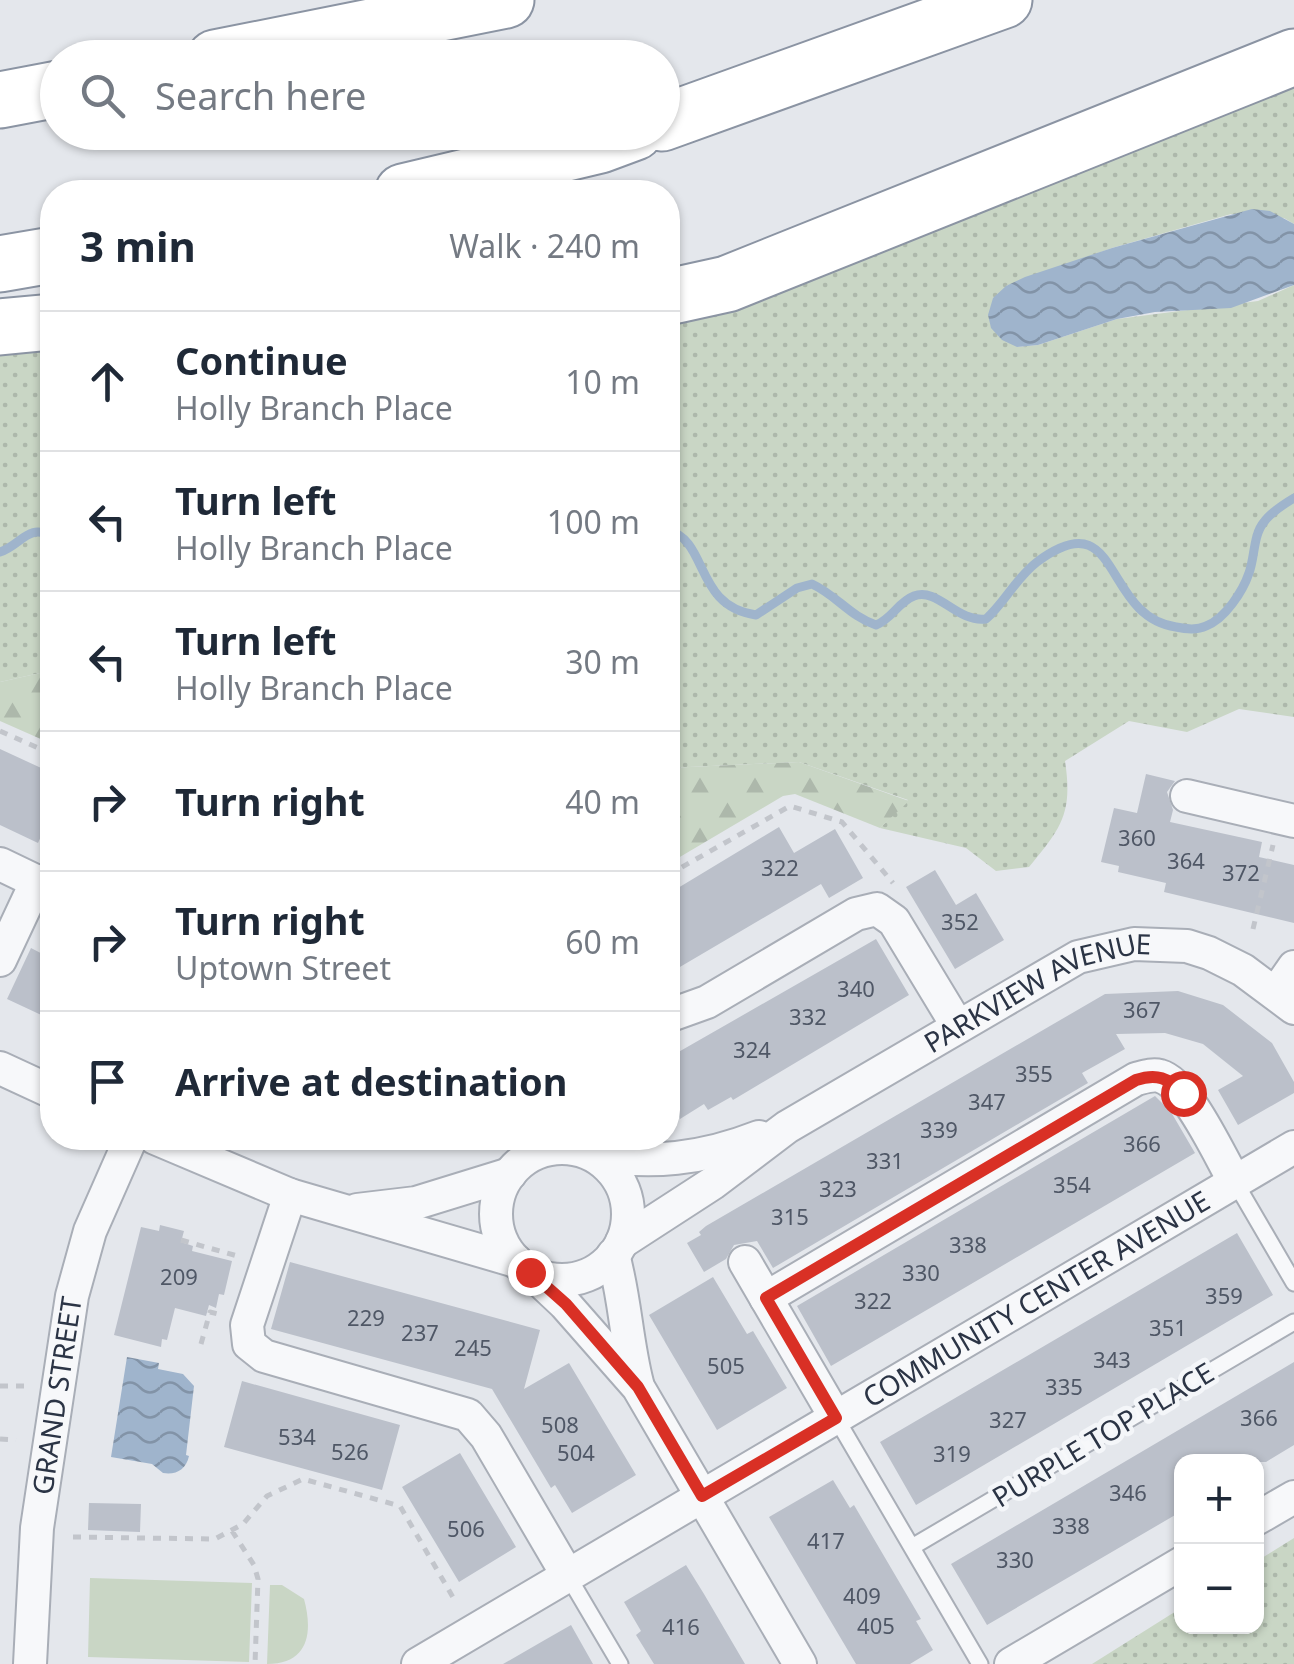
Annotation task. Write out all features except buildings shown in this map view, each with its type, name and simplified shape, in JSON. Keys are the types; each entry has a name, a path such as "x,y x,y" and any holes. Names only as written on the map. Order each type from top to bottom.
{"highway":[{"path":"305,40 506,0"},
{"path":"680,117 1004,0"},
{"path":"680,294 727,284 1294,57"},
{"path":"0,100 40,92"},
{"path":"453,180 579,150"},
{"path":"0,264 40,257"},
{"path":"0,327 40,323"}],"street":[{"path":"1187,796 1284,827"},
{"path":"0,864 40,883"},
{"path":"0,960 40,892"},
{"path":"680,1012 706,1002 856,914 877,909 894,922 957,1025"},
{"name":"PARKVIEW AVENUE","path":"618,1248 787,1127 1078,957 1134,944 1175,945 1209,953 1288,990"},
{"path":"0,1068 40,1086"},
{"path":"766,1298 1149,1075 1162,1076 1183,1093 1235,1182"},
{"name":"PARKVIEW AVENUE","path":"589,1153 628,1161 676,1160 787,1127"},
{"name":"COMMUNITY CENTER AVENUE","path":"418,1664 1294,1147"},
{"name":"GRAND STREET","path":"30,1664 38,1528 72,1296 90,1230 126,1150"},
{"path":"183,1150 290,1195 566,1280 584,1276 618,1248"},
{"path":"343,1212 416,1202 510,1174 537,1153 558,1150"},
{"path":"579,1150 589,1153 616,1175 624,1191 628,1208 618,1248 624,1320 638,1387"},
{"path":"510,1174 501,1191 498,1229 523,1266 566,1304 638,1387 800,1664"},
{"path":"290,1195 247,1326 250,1344 264,1356 468,1415 486,1436 568,1576"},
{"path":"745,1262 836,1418"},
{"path":"1264,1514 1294,1497"},
{"path":"1010,1664 1174,1568"}],"lane":[{"path":"1235,1182 1294,1282"},
{"name":"PURPLE TOP PLACE","path":"912,1548 1294,1322"},
{"path":"836,1418 980,1664"},
{"path":"568,1576 620,1664"}],"path":[{"path":"0,731 40,749"},
{"path":"680,868 790,806 842,822 882,866"},
{"path":"1252,929 1284,827"},
{"path":"182,1240 246,1260"},
{"path":"0,1386 24,1386"},
{"path":"0,1439 16,1440"},
{"path":"74,1537 203,1542 232,1532 267,1496 303,1480 396,1503 454,1598"},
{"path":"232,1532 254,1565 258,1579 256,1664"}],"green space":[{"path":"1294,73 1294,224 1284,218 1231,214 1112,248 1006,286 1017,347 1038,345 1117,319 1258,301 1294,285 1294,717 1239,709 1187,732 1129,721 1065,761 1066,808 1057,830 1029,867 996,871 966,848 880,828 908,800 799,762 680,767 680,304"},
{"path":"40,336 40,673 0,682 0,342"},
{"path":"40,673 40,739 0,721 0,682"},
{"path":"799,762 909,801 880,828 795,794 783,796 680,857 680,767"},
{"path":"1294,1538 1294,1664 1092,1664 1174,1612 1174,1634 1264,1634 1264,1557"},
{"path":"90,1578 252,1583 249,1662 88,1657"},
{"path":"270,1585 282,1585 304,1599 308,1623 300,1652 281,1663 267,1664"}],"water":[{"path":"1252,209 1270,211 1294,224 1294,285 1231,308 1155,312 1117,319 1038,345 1017,347 1002,340 991,328 988,315 993,298 1025,277"},
{"path":"127,1357 159,1363 158,1369 183,1374 194,1386 186,1455 189,1456 186,1465 176,1472 163,1473 152,1464 111,1457"}],"waterway":[{"path":"680,536 722,599 736,609 756,615 797,588 812,584 876,625 908,599 923,595 966,616 986,619 1037,562 1064,546 1084,544 1099,552 1135,603 1152,618 1195,629 1213,622 1232,604 1249,573 1260,527 1294,498"},
{"path":"0,552 31,533 40,532"}],"route":[{"path":"530,1272 566,1304 638,1387 702,1496 836,1418 766,1298 1136,1080 1162,1076 1183,1093"}]}
